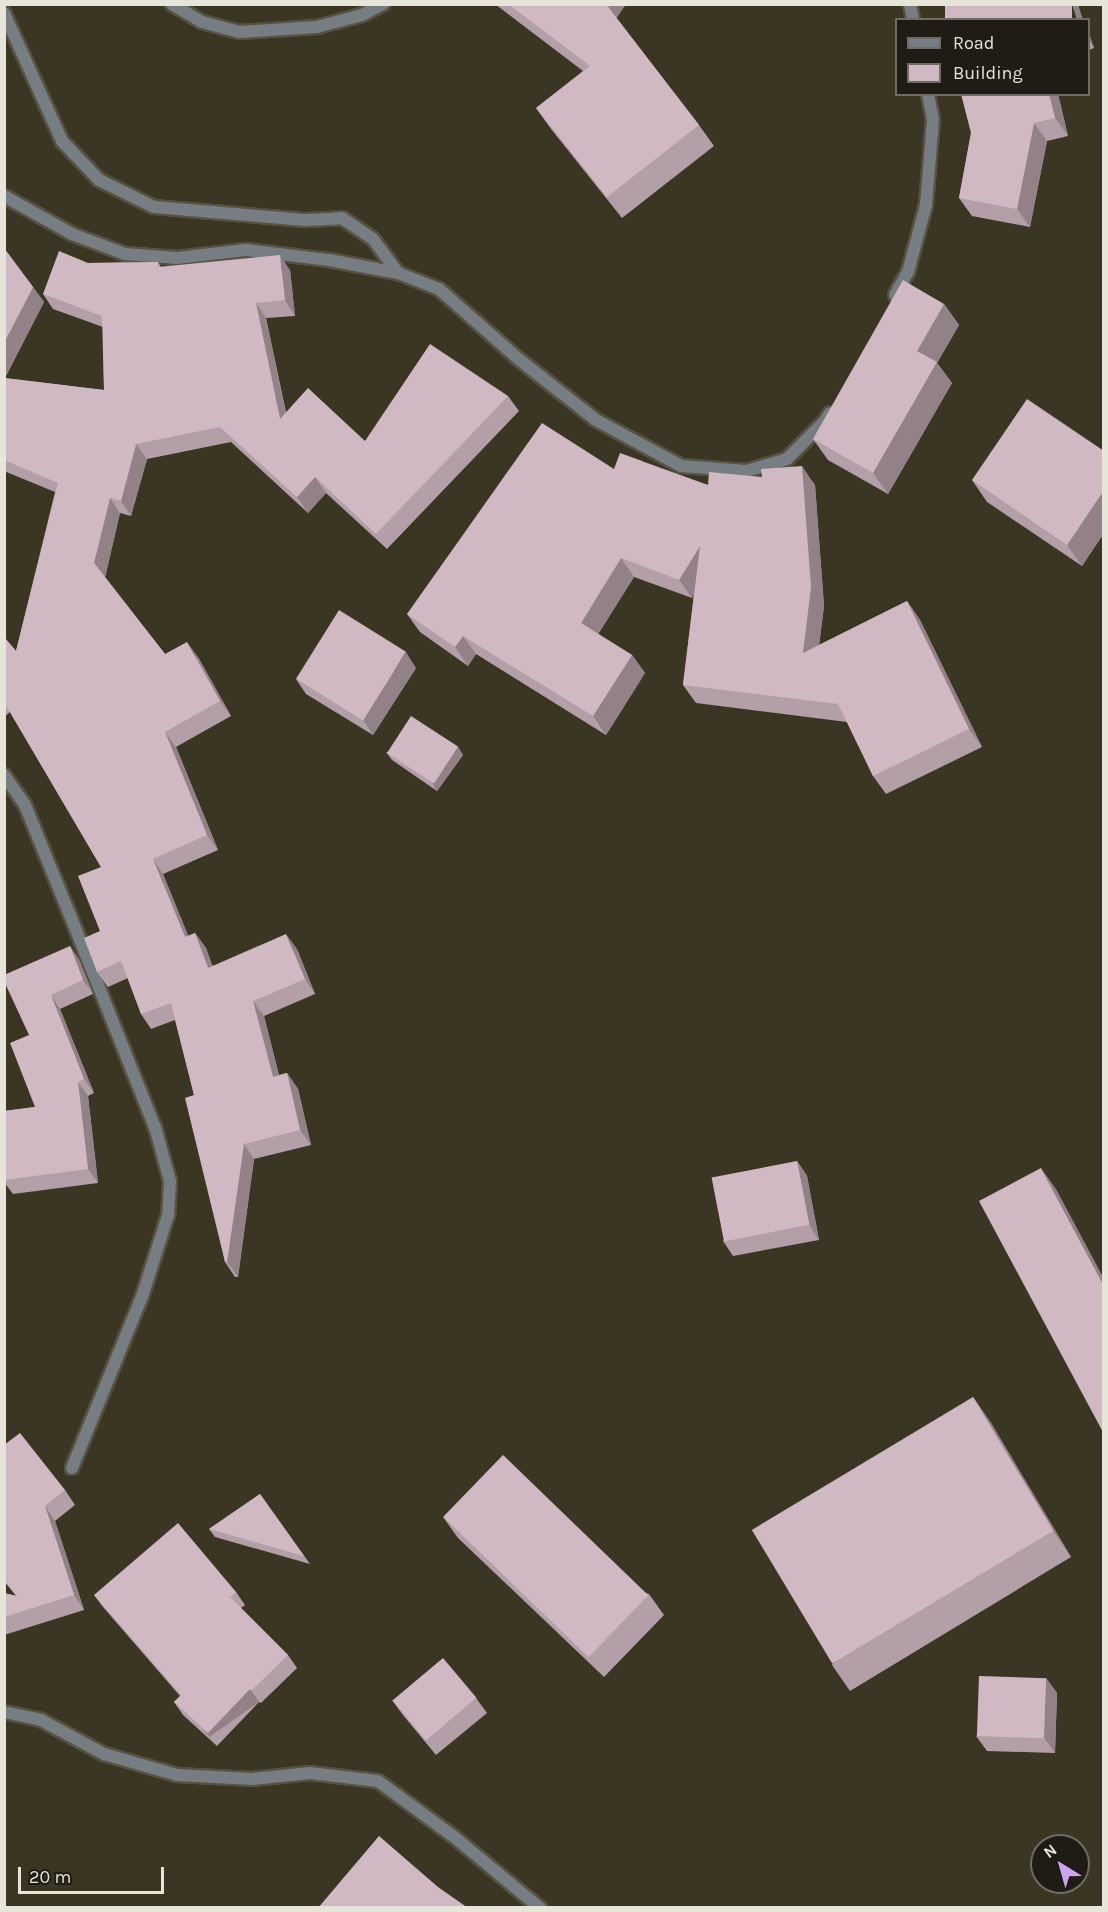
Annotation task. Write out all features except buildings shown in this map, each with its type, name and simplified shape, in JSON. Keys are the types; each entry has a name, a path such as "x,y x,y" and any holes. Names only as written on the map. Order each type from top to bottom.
{"street":[{"path":"172,4 202,22 240,32 316,27 362,15 382,4"},
{"path":"4,13 62,141 99,180 154,207 307,220 342,218 373,239 398,273"},
{"path":"892,302 908,273 926,205 933,120 928,96"},
{"path":"4,196 72,234 125,254 177,258 246,250 329,260 398,273 439,289 521,361 596,420 681,466 746,471 787,459 825,421 836,401"},
{"path":"4,775 25,804 155,1128 170,1181 168,1215 143,1294 72,1468"},
{"path":"4,1712 41,1720 104,1754 177,1775 252,1779 310,1773 378,1781 453,1836 540,1908"}]}
